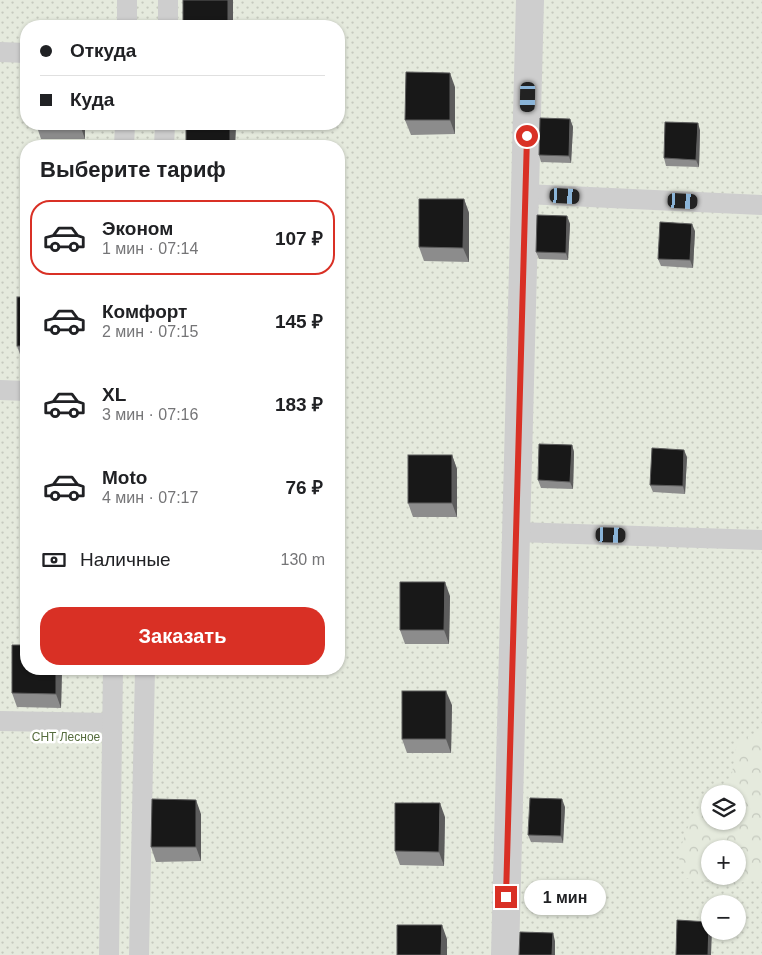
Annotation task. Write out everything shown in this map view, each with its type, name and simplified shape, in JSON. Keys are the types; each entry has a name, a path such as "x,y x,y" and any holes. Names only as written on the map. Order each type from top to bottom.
{"street":[{"path":"505,955 530,0"}],"lane":[{"path":"127,0 127,20"},
{"path":"168,0 168,20"},
{"path":"0,52 20,53"},
{"path":"525,194 762,205"},
{"path":"0,390 20,391"},
{"path":"516,532 762,540"},
{"path":"110,955 113,675"},
{"path":"139,955 146,675"},
{"path":"0,721 112,723"}],"green space":[{"name":"СНТ Лесное","path":"0,0 762,0 762,955 0,955"},
{"path":"762,730 762,881 753,879 746,881 746,840 701,840 701,881 686,878 678,855 693,813 701,807 701,830 746,830 746,785 730,785 737,742"}],"building":[{"path":"183,0 228,0 228,20 183,20"},
{"path":"406,72 450,73 450,120 405,120"},
{"path":"540,118 570,119 569,156 539,155"},
{"path":"665,122 698,123 696,160 664,158"},
{"path":"186,130 230,130 230,140 186,140"},
{"path":"419,199 464,199 463,248 419,247"},
{"path":"537,215 567,216 566,253 536,252"},
{"path":"660,222 692,224 690,260 658,259"},
{"path":"17,297 20,297 20,346 17,346"},
{"path":"539,444 572,445 570,482 538,480"},
{"path":"652,448 684,450 683,486 650,485"},
{"path":"408,455 452,455 452,503 408,503"},
{"path":"400,582 445,582 444,630 400,630"},
{"path":"12,645 20,645 20,675 56,675 56,694 12,693"},
{"path":"402,691 446,691 446,739 402,739"},
{"path":"530,798 562,799 561,836 528,835"},
{"path":"152,799 196,800 196,847 151,847"},
{"path":"395,803 440,803 439,852 395,851"},
{"path":"677,920 701,922 701,940 708,940 708,955 676,955"},
{"path":"397,925 442,925 441,955 397,955"},
{"path":"520,932 553,933 552,955 519,955"}],"route":[{"path":"506,897 527,136"}]}
